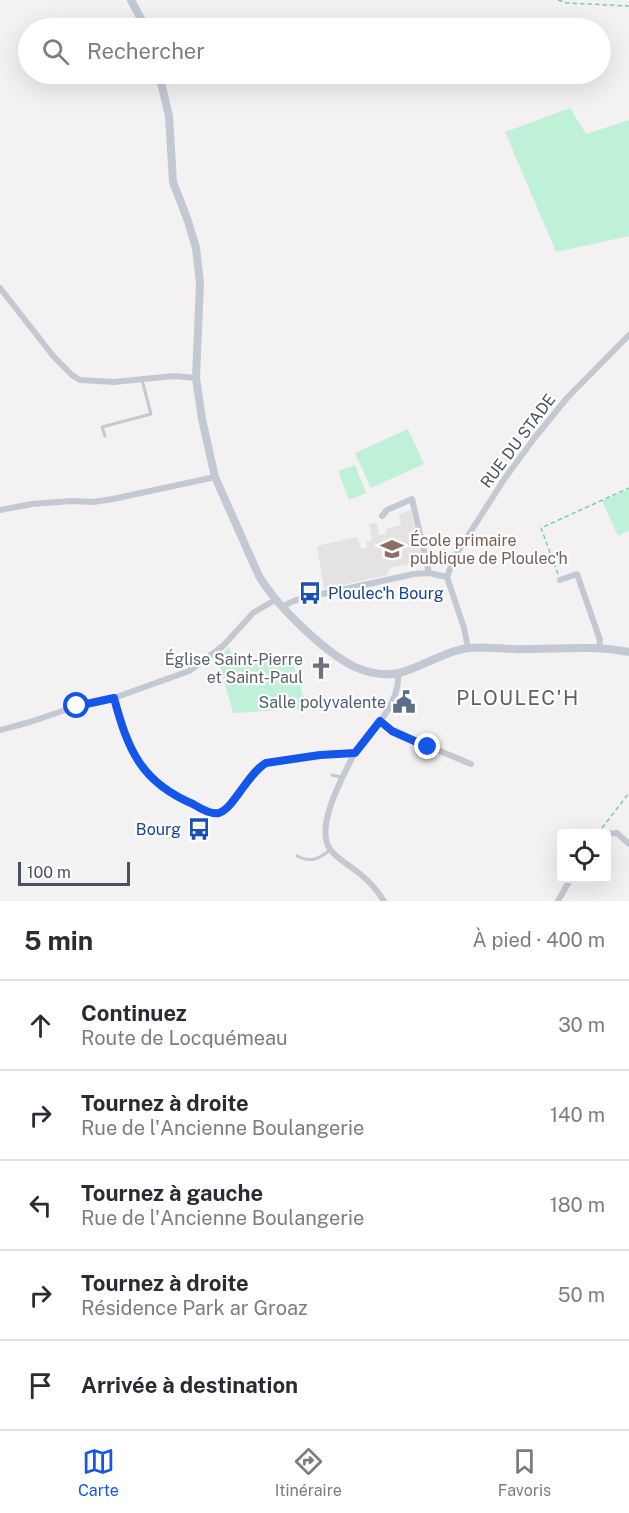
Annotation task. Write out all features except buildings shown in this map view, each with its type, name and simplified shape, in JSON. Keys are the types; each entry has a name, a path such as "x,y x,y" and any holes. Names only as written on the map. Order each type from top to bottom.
{"street":[{"path":"131,0 141,18"},
{"path":"161,84 169,116 173,182 196,248 200,283 196,378 202,419 215,477 259,576 275,600 318,640 354,666 367,672 398,673 468,648 599,648 629,652"},
{"path":"0,288 54,357 72,375 87,382 174,376 196,378"},
{"name":"RUE DU STADE","path":"447,577 455,556 505,478 530,444 567,398 629,335"},
{"path":"0,510 32,504 113,499 215,477"},
{"path":"382,516 387,510 412,499 429,573"},
{"path":"283,607 289,603 330,592 414,574 429,573 447,577 464,628 468,648"},
{"path":"560,580 577,574 600,640 599,648"},
{"path":"0,730 77,706 114,698 189,671 223,646 253,613 275,600"},
{"path":"384,901 373,886 330,850 324,828 355,753 380,721 394,695 398,673"},
{"path":"114,698 123,732 135,756 146,771 159,786 176,797 213,813 221,812 228,806 258,767 266,763 320,755 355,753"},
{"path":"380,721 392,731 471,764"},
{"path":"611,834 617,833 629,844"},
{"path":"558,901 569,883"}],"lane":[{"path":"105,436 102,427 151,414 142,380"},
{"path":"332,775 343,778"},
{"path":"297,856 306,860 319,859 330,850"}],"path":[{"path":"558,0 567,3 629,6"},
{"path":"560,580 541,528 629,488"},
{"path":"602,829 629,793"}],"shaded area":[{"name":"École primaire publique de Ploulec'h","path":"411,510 422,561 390,568 387,575 324,589 317,546 357,537 361,549 367,548 366,542 372,540 369,524 377,523 379,535 386,534 386,529 401,525 399,514"}],"green space":[{"path":"570,108 586,134 629,120 629,236 556,252 505,132"},
{"path":"408,429 424,464 371,488 355,453"},
{"path":"355,465 366,493 349,500 338,471"},
{"path":"629,489 629,530 618,536 602,501"},
{"path":"229,647 235,663 240,665 291,656 307,709 233,713 218,658"}],"place":[{"name":"École primaire publique de Ploulec'h","path":"392,549"},
{"name":"Ploulec'h Bourg","path":"310,593"},
{"name":"Église Saint-Pierre et Saint-Paul","path":"321,668"},
{"name":"Salle polyvalente","path":"404,702"},
{"name":"Bourg","path":"199,829"}],"district":[{"name":"PLOULEC'H","path":"518,698"}],"route":[{"path":"77,706 114,698 123,732 135,756 146,771 159,786 176,797 213,813 221,812 228,806 258,767 274,761 355,753 380,721 392,731 428,747"}]}
